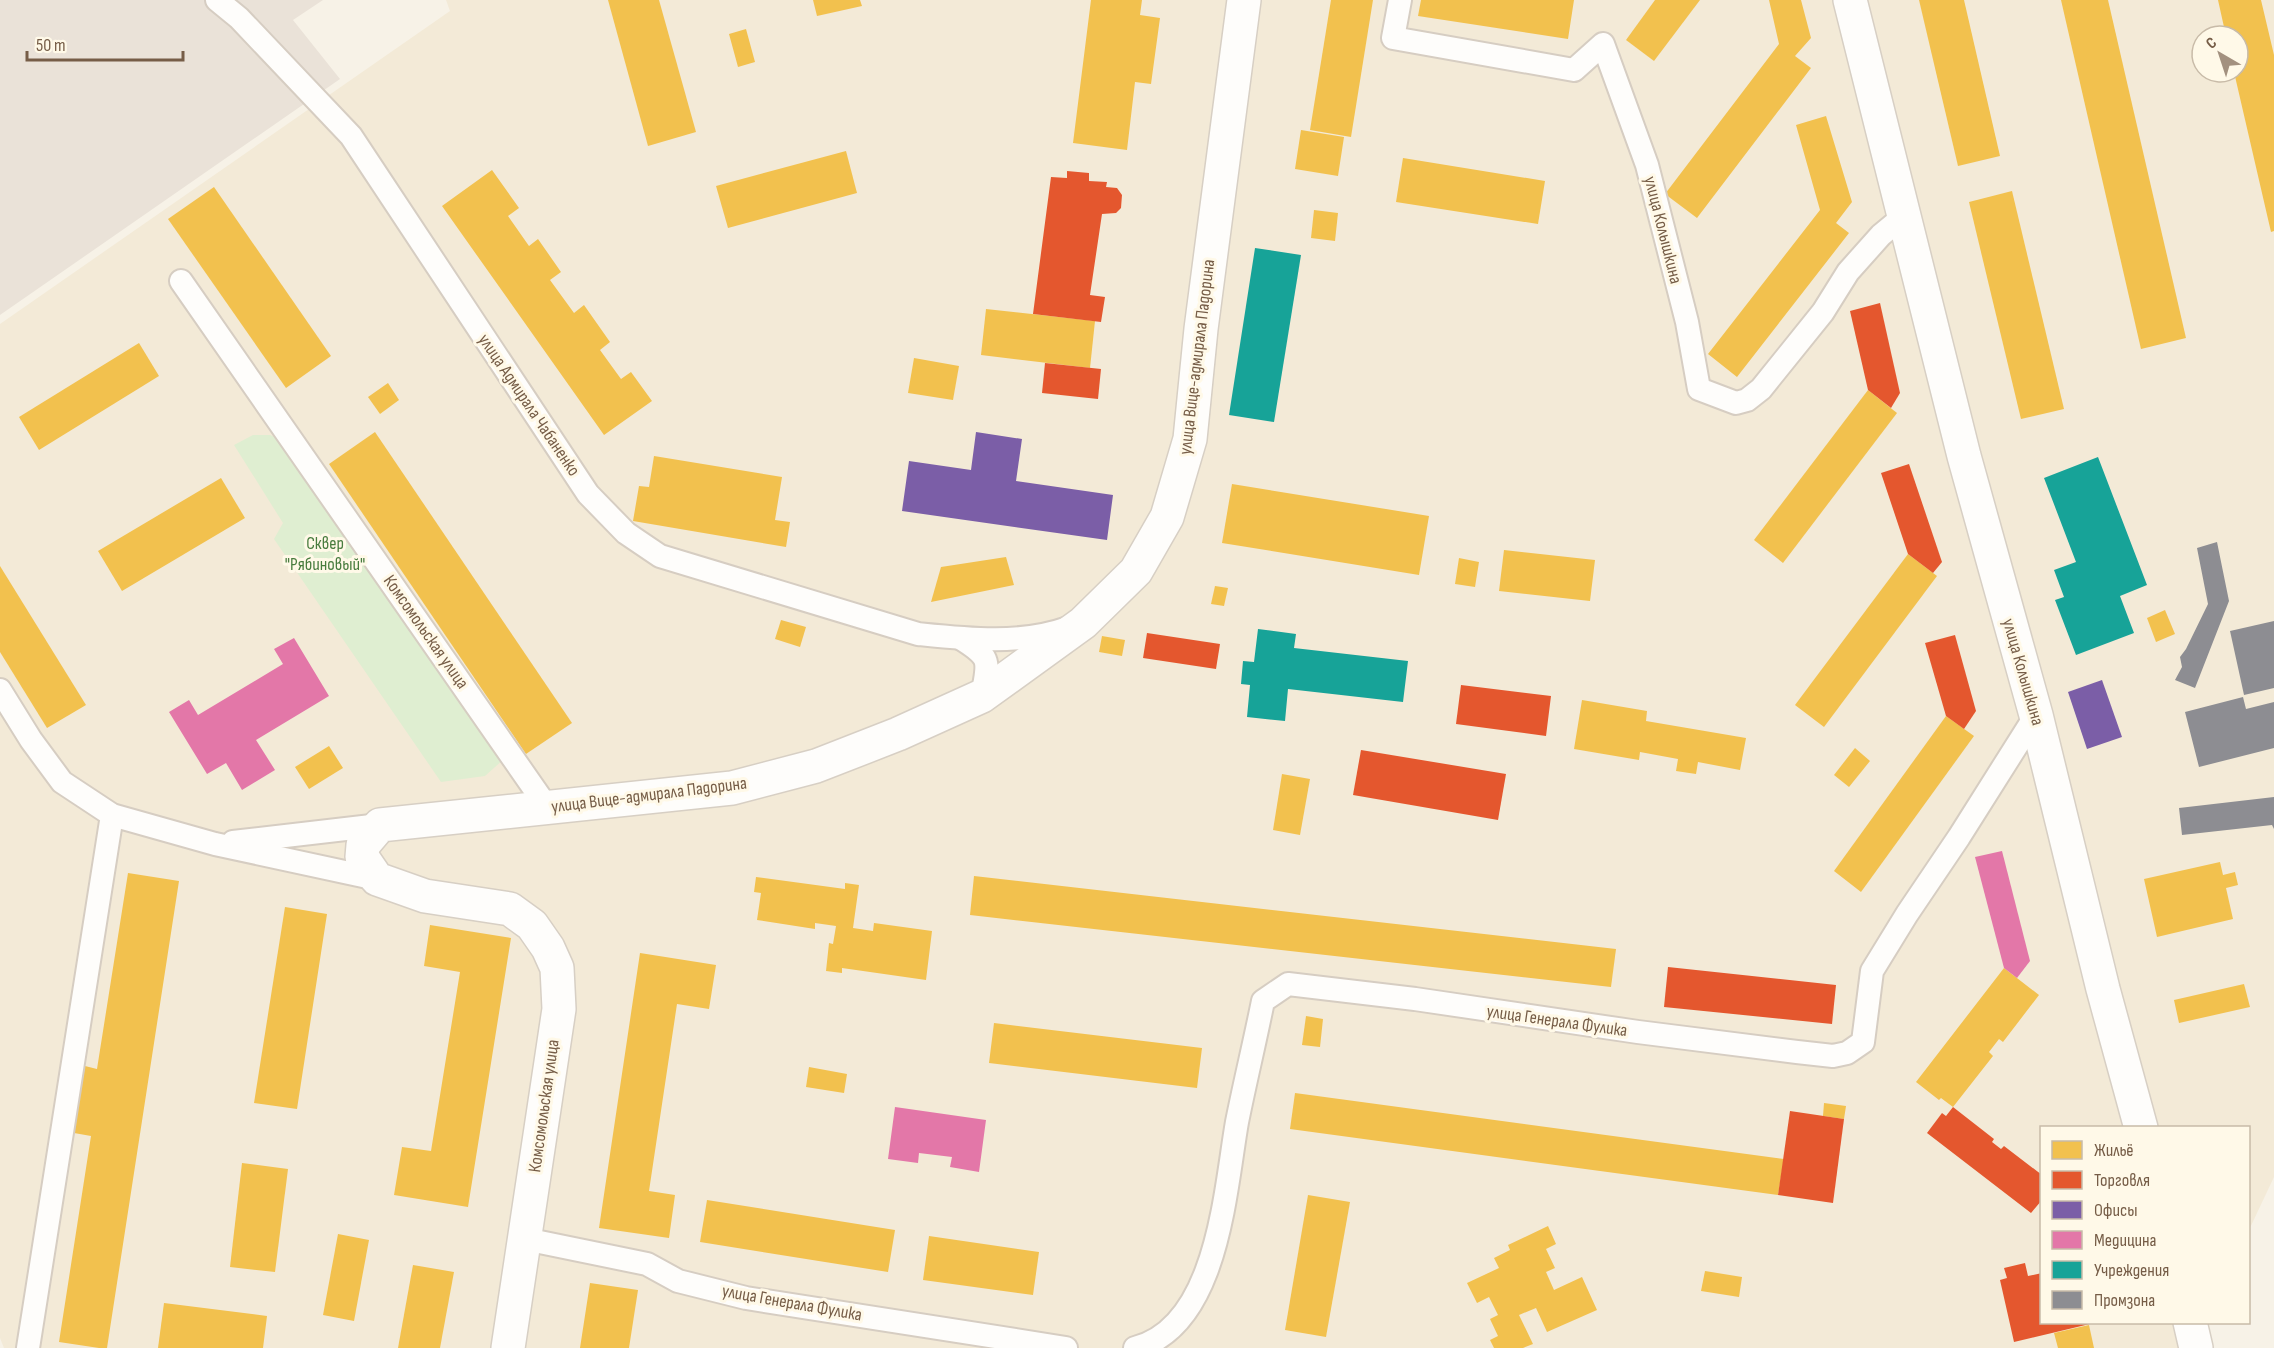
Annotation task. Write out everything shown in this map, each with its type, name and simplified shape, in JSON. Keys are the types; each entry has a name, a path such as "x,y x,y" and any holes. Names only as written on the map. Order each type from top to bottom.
{"street":[{"name":"улица Адмирала Чабаненко","path":"217,0 239,18 351,136 588,494 626,533 660,556 918,634 960,639 1013,639 1057,632 1083,623"},
{"name":"улица Вице-адмирала Падорина","path":"381,825 732,788 816,766 898,734 982,696 1083,623 1136,571 1167,517 1190,439 1202,317 1244,0"},
{"name":"улица Колышкина","path":"1400,0 1394,38 1574,70 1603,44 1647,165 1687,321 1699,389 1736,403 1747,400 1761,389 1823,312 1848,272 1881,236 1904,216"},
{"name":"улица Колышкина","path":"1850,0 1964,456 2036,715 2103,989 2140,1126"},
{"name":"Комсомольская улица","path":"182,281 547,807"},
{"path":"960,639 981,652 988,667 982,696"},
{"name":"Комсомольская улица","path":"0,690 62,782 112,815 215,844 377,879 425,896 510,909 532,925 548,948 557,968 559,1009 508,1348"},
{"name":"улица Генерала Фулика","path":"1135,1348 1144,1346 1168,1331 1184,1317 1204,1277 1221,1223 1237,1122 1263,1001 1288,984 1415,999 1638,1032 1797,1052 1833,1056 1847,1053 1863,1042 1872,971 2036,715"},
{"path":"28,1348 112,815"},
{"path":"377,879 362,857 363,845 381,825"},
{"name":"Комсомольская улица","path":"215,844 381,825"},
{"name":"улица Генерала Фулика","path":"525,1239 647,1264 678,1281 746,1298 1066,1348"},
{"path":"2190,1324 2196,1348"}],"shaded area":[{"path":"0,0 323,0 293,20 340,79 0,315"},
{"path":"446,0 2274,0 2274,1177 2250,1228 2250,1126 2040,1126 2040,1324 2203,1324 2191,1348 4,1348 0,1338 0,324 450,11"}],"green space":[{"name":"Сквер \"Рябиновый\"","path":"253,435 270,435 284,441 504,759 485,776 441,782 274,539 283,523 234,445"}],"building: Жильё":[{"path":"608,0 659,0 696,132 648,146"},
{"path":"813,0 860,0 862,6 817,16"},
{"path":"1091,0 1142,0 1140,15 1160,18 1151,84 1135,82 1127,150 1073,143"},
{"path":"1331,0 1373,0 1351,137 1310,130"},
{"path":"1421,0 1574,0 1568,39 1418,16"},
{"path":"1655,0 1700,0 1654,61 1626,40"},
{"path":"1769,0 1801,0 1811,38 1795,56 1811,68 1697,218 1665,194 1779,44"},
{"path":"1919,0 1964,0 2000,156 1958,166"},
{"path":"2061,0 2108,0 2186,338 2141,349"},
{"path":"2218,0 2261,0 2274,55 2274,231 2271,232 2237,84 2250,84 2250,24 2223,24"},
{"path":"746,29 755,62 738,67 729,34"},
{"path":"1826,116 1852,202 1836,223 1849,233 1737,377 1708,354 1820,210 1796,125"},
{"path":"1301,130 1344,137 1338,176 1295,169"},
{"path":"846,151 857,193 728,228 716,186"},
{"path":"1403,158 1545,181 1538,224 1396,202"},
{"path":"492,170 519,208 508,216 529,246 538,239 561,272 550,280 574,313 584,305 610,342 600,350 621,379 631,372 652,401 604,435 442,206"},
{"path":"214,187 331,356 286,388 168,219"},
{"path":"2012,191 2064,409 2021,419 1969,202"},
{"path":"1314,210 1338,213 1335,241 1311,238"},
{"path":"986,309 1095,321 1090,368 981,355"},
{"path":"139,343 159,376 39,450 19,417"},
{"path":"914,358 959,366 953,400 908,393"},
{"path":"388,383 399,400 380,414 368,397"},
{"path":"1868,390 1897,413 1783,563 1754,540"},
{"path":"375,432 572,723 526,754 329,464"},
{"path":"654,456 782,477 775,520 790,522 786,547 633,521 639,486 649,487"},
{"path":"221,478 245,518 122,591 98,551"},
{"path":"1232,484 1429,516 1419,575 1222,543"},
{"path":"1504,550 1595,560 1590,601 1499,591"},
{"path":"1908,554 1937,576 1824,727 1795,705"},
{"path":"1006,557 1014,585 931,602 941,567"},
{"path":"1459,558 1479,562 1475,587 1455,584"},
{"path":"0,566 86,705 47,728 0,652"},
{"path":"1215,586 1228,588 1224,606 1211,604"},
{"path":"2165,610 2175,634 2156,642 2147,618"},
{"path":"781,620 806,627 800,647 775,639"},
{"path":"1102,636 1125,640 1122,656 1099,652"},
{"path":"1582,700 1647,711 1646,721 1746,738 1740,770 1698,762 1696,774 1676,771 1678,759 1640,752 1639,760 1574,749"},
{"path":"1946,716 1974,736 1861,892 1834,871"},
{"path":"329,746 343,768 309,789 295,767"},
{"path":"1855,748 1870,761 1849,787 1834,775"},
{"path":"1282,774 1310,779 1300,835 1273,830"},
{"path":"2220,862 2223,875 2235,872 2238,885 2226,888 2233,919 2157,937 2144,879"},
{"path":"128,873 179,881 107,1348 99,1348 59,1342 91,1136 74,1133 85,1066 97,1069"},
{"path":"974,876 1616,949 1611,987 970,915"},
{"path":"756,877 845,889 845,883 859,885 853,928 873,931 874,923 932,931 926,980 842,968 842,973 826,971 829,943 833,944 836,926 815,923 815,929 757,920 761,893 754,892"},
{"path":"285,907 327,914 297,1109 254,1103"},
{"path":"430,925 511,938 468,1207 394,1195 402,1147 431,1151 460,972 424,966"},
{"path":"640,953 716,965 709,1009 677,1004 649,1191 675,1195 669,1238 599,1228"},
{"path":"2004,968 2039,995 2003,1042 1999,1039 1989,1052 1993,1056 1953,1107 1941,1098 1939,1100 1916,1082"},
{"path":"2244,984 2250,1007 2179,1023 2174,1000"},
{"path":"1306,1016 1323,1019 1320,1047 1302,1045"},
{"path":"994,1023 1202,1048 1197,1088 989,1063"},
{"path":"809,1067 847,1074 844,1093 806,1087"},
{"path":"1295,1093 1784,1159 1778,1195 1290,1129"},
{"path":"1824,1103 1846,1106 1844,1119 1823,1116"},
{"path":"242,1163 288,1169 275,1272 230,1267"},
{"path":"1308,1195 1350,1202 1326,1337 1285,1330"},
{"path":"707,1200 895,1230 888,1272 700,1242"},
{"path":"1548,1226 1556,1244 1546,1249 1555,1268 1546,1272 1554,1290 1582,1277 1597,1310 1547,1332 1536,1308 1519,1315 1533,1344 1523,1348 1494,1348 1490,1340 1498,1336 1490,1319 1498,1315 1489,1297 1477,1303 1467,1283 1499,1268 1494,1258 1510,1250 1508,1245"},
{"path":"338,1234 369,1240 354,1321 323,1315"},
{"path":"929,1236 1039,1252 1033,1295 923,1280"},
{"path":"413,1265 454,1272 440,1348 398,1348"},
{"path":"1705,1271 1742,1277 1739,1297 1701,1291"},
{"path":"590,1283 638,1290 629,1348 580,1348"},
{"path":"164,1303 267,1316 263,1348 158,1348"},
{"path":"2089,1325 2094,1348 2058,1348 2054,1333"}],"building: Торговля":[{"path":"1067,171 1089,173 1089,181 1107,182 1106,187 1117,188 1122,195 1121,208 1116,213 1102,214 1090,295 1105,297 1101,322 1033,314 1051,177 1067,178"},
{"path":"1880,303 1900,393 1891,408 1868,390 1850,311"},
{"path":"1045,363 1101,369 1098,399 1042,393"},
{"path":"1909,464 1942,562 1933,573 1908,554 1881,473"},
{"path":"1147,633 1220,644 1216,669 1143,658"},
{"path":"1955,635 1976,711 1964,729 1946,716 1925,643"},
{"path":"1461,685 1551,696 1546,736 1456,724"},
{"path":"1361,750 1506,774 1498,820 1353,795"},
{"path":"1668,967 1836,985 1832,1024 1664,1007"},
{"path":"1953,1107 1994,1139 1992,1142 2001,1149 2004,1146 2040,1173 2040,1202 2031,1213 1927,1133 1942,1113 1946,1116"},
{"path":"1790,1111 1844,1119 1833,1203 1778,1195"},
{"path":"2025,1263 2028,1276 2040,1273 2040,1324 2090,1324 2014,1342 2000,1280 2007,1278 2004,1268"}],"building: Офисы":[{"path":"976,432 1022,439 1016,481 1113,495 1107,540 902,511 909,461 971,470"},
{"path":"2102,680 2122,737 2087,749 2068,692"}],"building: Медицина":[{"path":"294,638 329,696 256,740 275,770 242,790 226,763 207,774 169,712 189,700 198,715 283,664 274,649"},
{"path":"2002,851 2030,961 2017,978 2004,968 1975,857"},
{"path":"895,1107 986,1120 979,1172 950,1167 952,1157 919,1153 918,1163 888,1159"}],"building: Учреждения":[{"path":"1255,248 1301,255 1274,422 1229,415"},
{"path":"2098,457 2147,585 2120,596 2134,633 2076,655 2055,600 2064,597 2054,570 2076,562 2044,478"},
{"path":"1258,629 1296,634 1294,648 1408,661 1403,702 1288,689 1285,721 1247,717 1250,685 1241,684 1243,661 1254,662"}],"building: Промзона":[{"path":"2217,542 2229,601 2195,688 2175,680 2182,667 2180,657 2208,604 2197,548"},
{"path":"2274,621 2274,688 2244,695 2230,631"},
{"path":"2243,697 2246,709 2274,702 2274,748 2199,767 2185,712"},
{"path":"2274,797 2274,829 2272,825 2182,835 2179,808"}]}
